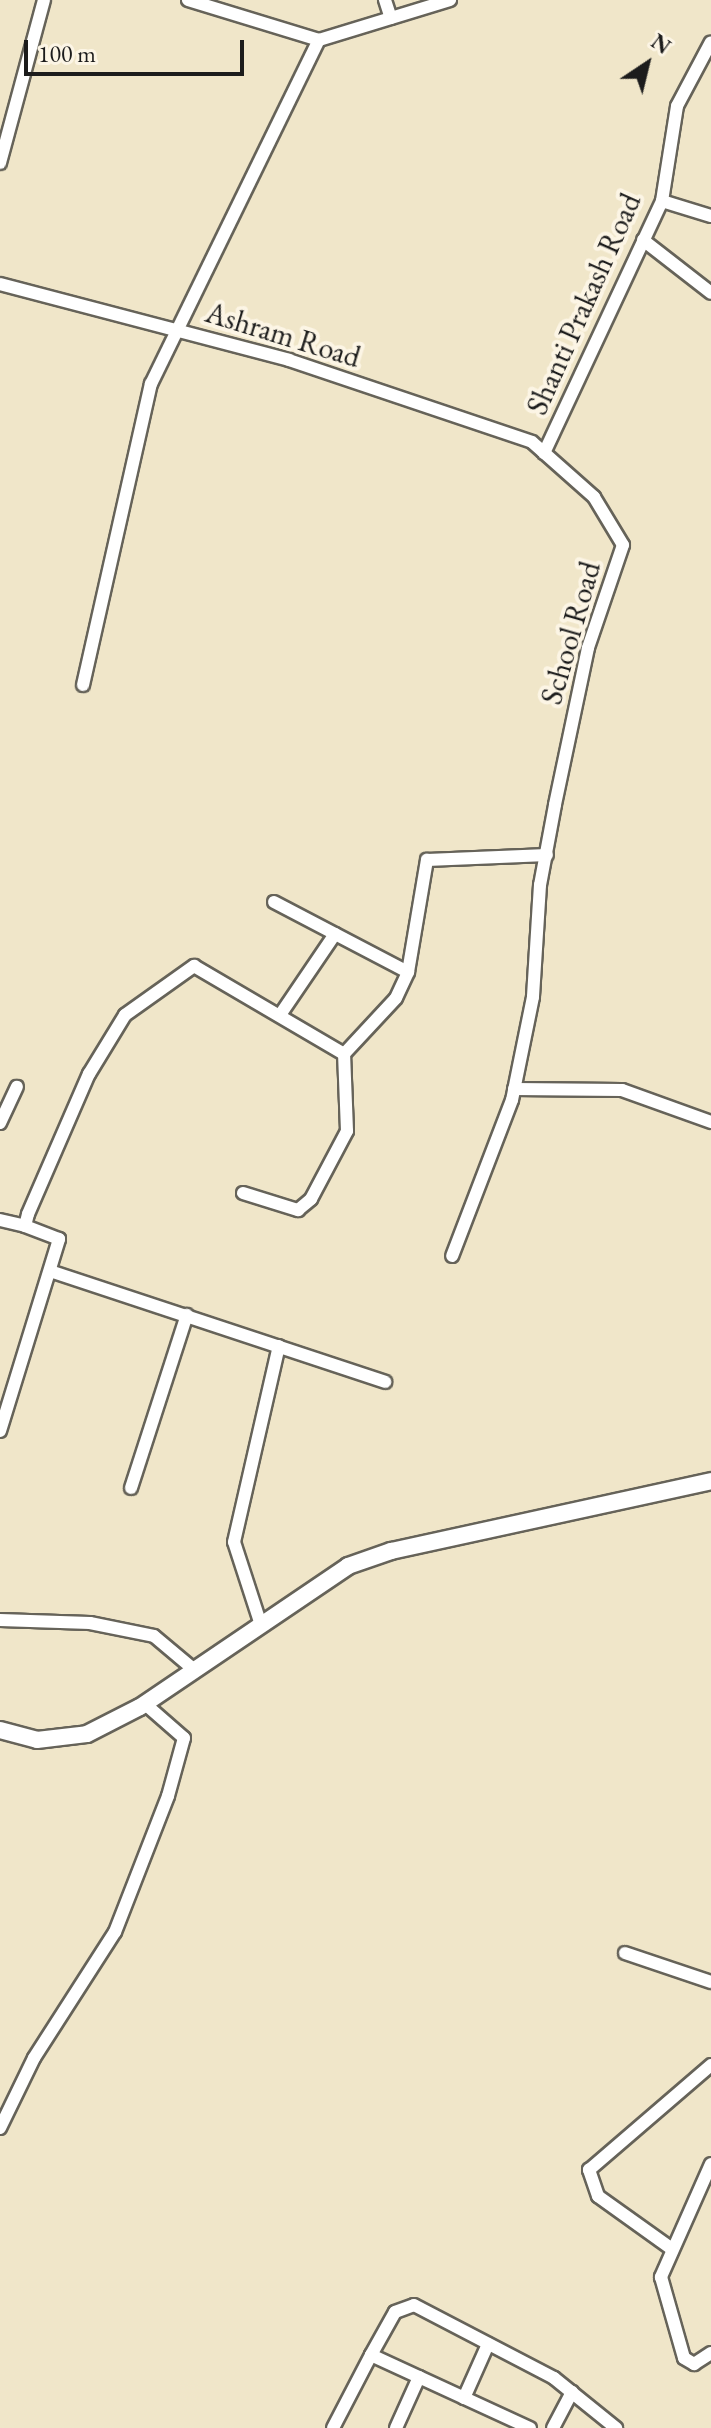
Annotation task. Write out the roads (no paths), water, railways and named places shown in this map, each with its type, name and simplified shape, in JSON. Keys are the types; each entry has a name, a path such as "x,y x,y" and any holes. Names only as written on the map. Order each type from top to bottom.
{"street":[{"path":"0,163 44,0"},
{"path":"188,0 319,40 450,0"},
{"path":"385,0 391,18"},
{"path":"83,685 151,384 180,330 233,206 319,40"},
{"name":"Shanti Prakash Road","path":"544,453 662,201 677,106 711,42"},
{"path":"662,201 711,216"},
{"path":"643,240 711,293"},
{"name":"Ashram Road","path":"0,284 180,330 496,427 544,453"},
{"name":"School Road","path":"452,1256 477,1205 514,1089 533,997 547,855 588,648 623,545 594,497 544,453"},
{"path":"243,1193 298,1210 311,1199 347,1131 344,1054 396,998 408,972 427,860 547,855"},
{"path":"274,902 408,972"},
{"path":"280,1015 335,934"},
{"path":"25,1226 78,1097 125,1015 194,966 344,1054"},
{"path":"0,1123 17,1087"},
{"path":"514,1089 622,1090 711,1122"},
{"path":"0,1220 59,1239 53,1272 0,1431"},
{"path":"53,1272 385,1382"},
{"path":"131,1488 187,1315"},
{"path":"261,1625 234,1542 279,1346"},
{"path":"0,1730 37,1740 87,1734 145,1704 192,1668 348,1566 391,1551 711,1481"},
{"path":"0,1620 90,1623 154,1636 192,1668"},
{"path":"0,2128 34,2058 115,1932 168,1796 184,1738 145,1704"},
{"path":"625,1953 711,1982"},
{"path":"672,2249 598,2196 589,2170 711,2065"},
{"path":"711,2164 672,2249 661,2288 684,2358 694,2364 711,2353"},
{"path":"333,2428 371,2355 405,2306 488,2344 572,2392 616,2428"},
{"path":"464,2398 488,2344"},
{"path":"371,2355 530,2428"},
{"path":"396,2428 419,2377"},
{"path":"553,2428 572,2392"}]}
